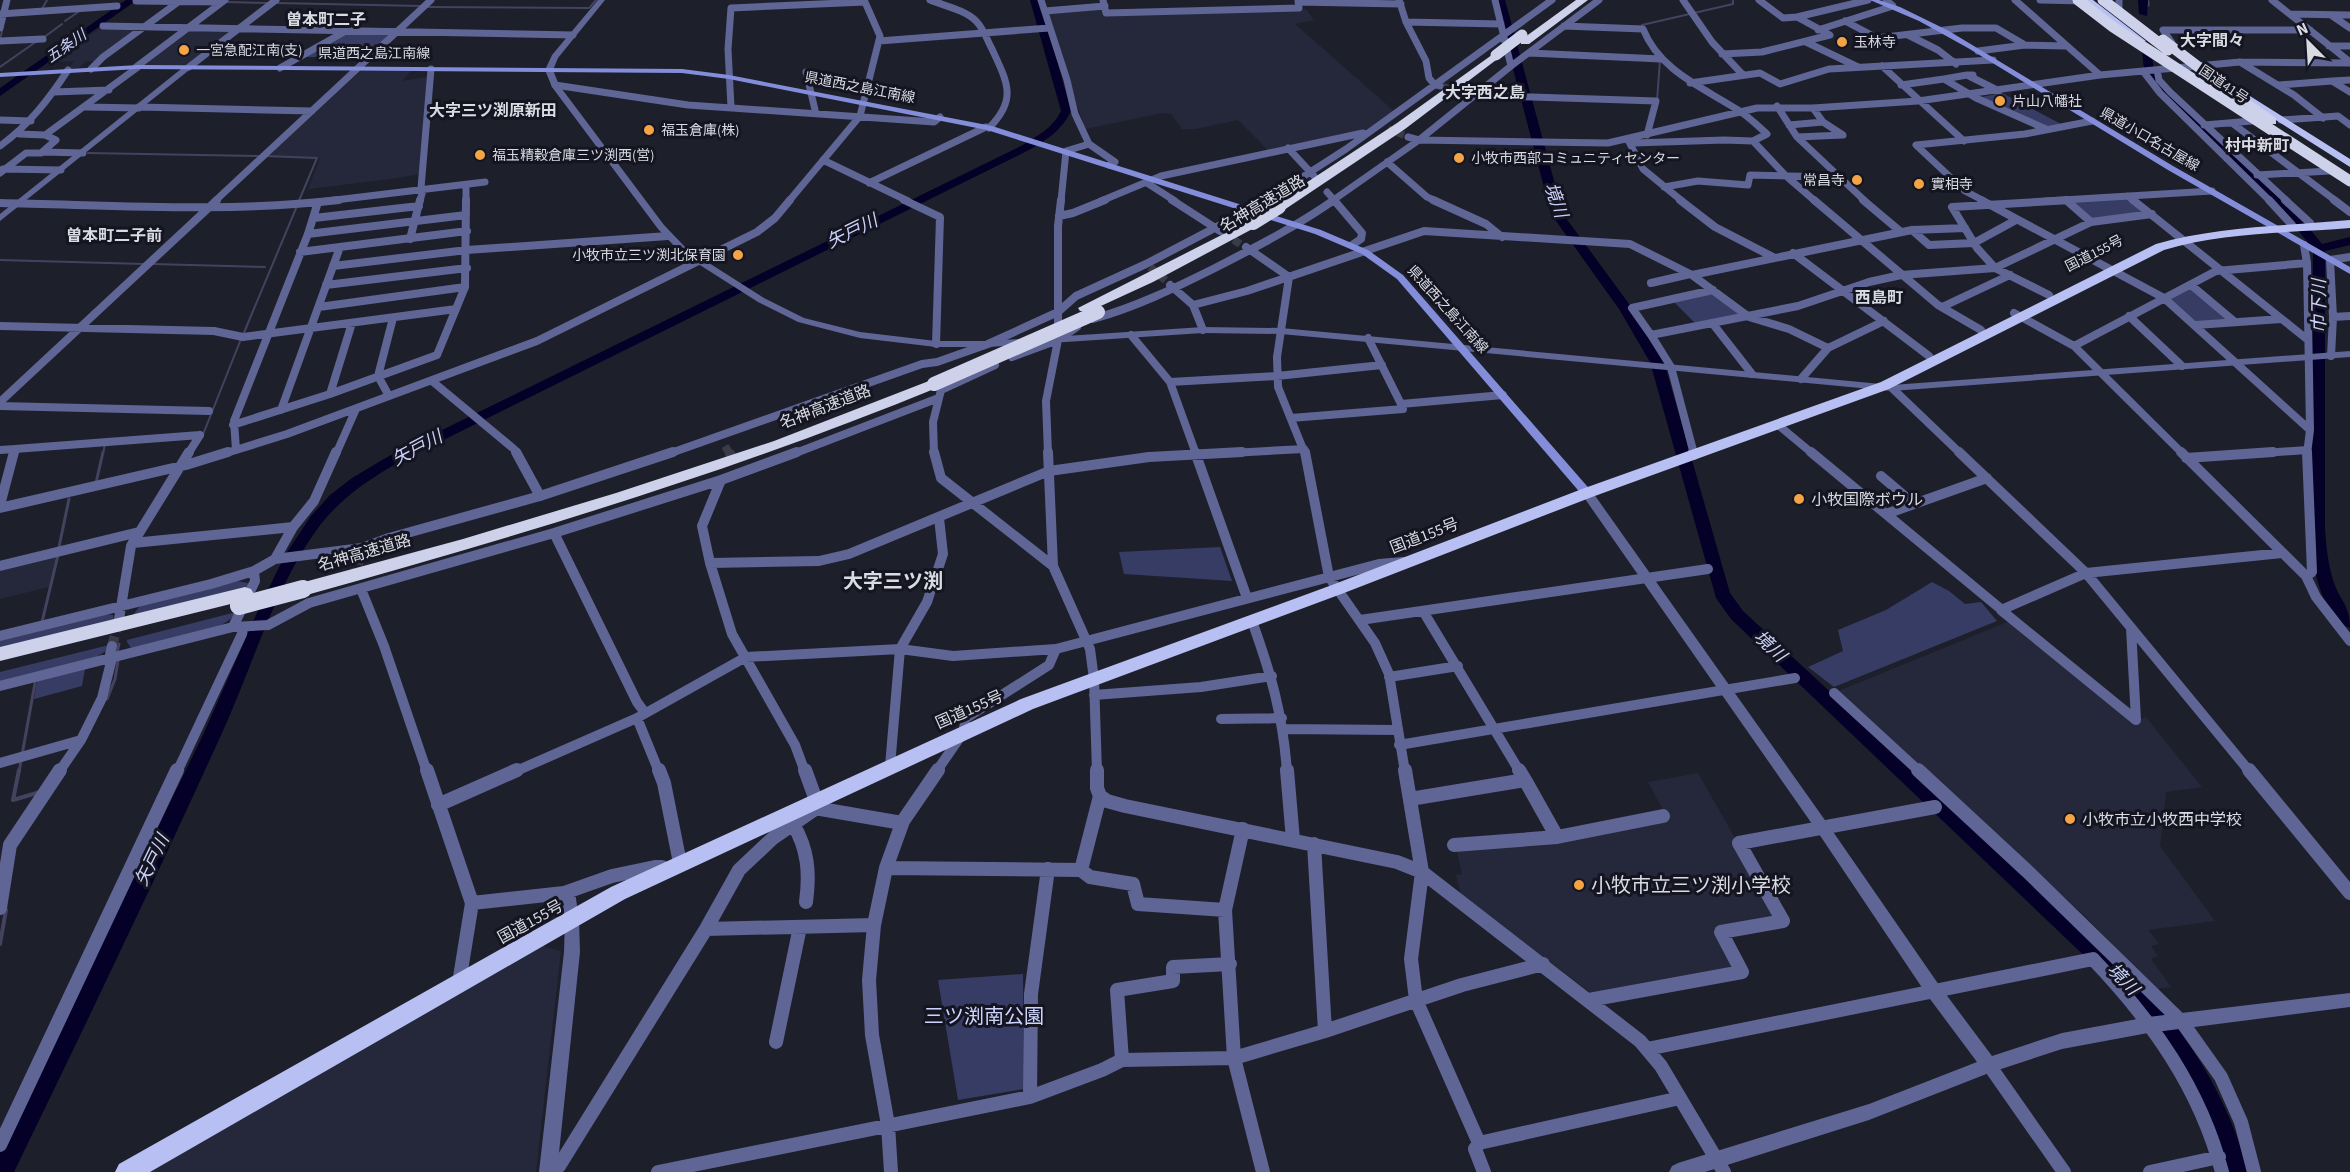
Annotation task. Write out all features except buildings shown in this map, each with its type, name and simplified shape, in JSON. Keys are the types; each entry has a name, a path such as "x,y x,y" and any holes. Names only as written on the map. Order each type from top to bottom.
{"highway":[{"name":"名神高速道路","path":"0,666 305,583 527,526 664,483 834,424 936,382 1092,310 1155,285 1255,220 1283,209 1410,130 1502,61 1525,49 1563,4 1583,0"},
{"path":"2078,0 2113,27 2350,181"},
{"name":"国道41号","path":"2087,0 2174,69 2329,171 2350,181"},
{"path":"2095,0 2134,30 2350,181"},
{"path":"2103,0 2190,66 2276,121"},
{"name":"国道41号","path":"2114,2 2276,121 2350,164"},
{"path":"2114,2 2175,50 2350,173"},
{"name":"国道155号","path":"1876,387 1878,382 1981,330 2018,315 2049,295 2180,238 2350,219"},
{"name":"国道155号","path":"2302,225 2350,224"},
{"name":"国道155号","path":"127,1172 572,920 672,867 815,804 890,766 1027,704 1094,687 1252,621 1334,583 1412,561 1587,493 1884,386 2109,269"},
{"name":"名神高速道路","path":"0,654 242,600"}],"main road":[{"name":"県道小口名古屋線","path":"1870,0 1890,3 1978,51 2092,121 2350,271"},
{"name":"県道西之島江南線","path":"0,75 137,67 665,70 729,77 988,127 1109,165 1255,220 1294,225 1352,245 1365,252 1400,277 1587,493"}],"street":[{"path":"0,26 7,0"},
{"path":"44,11 49,0"},
{"path":"0,218 276,0"},
{"path":"0,404 430,0"},
{"path":"602,0 555,57 549,70 555,85 668,236 698,261 738,286 784,312 824,327 905,342 936,344 988,344 1203,330 1281,331 1892,388 2350,354"},
{"path":"869,183 988,127 1002,113 1009,89 1003,71 984,33 973,19 930,0"},
{"path":"1041,0 1067,80 1075,114 1089,144 1115,162 1109,165"},
{"path":"1165,0 1167,11"},
{"path":"936,382 1058,340 1075,328 1100,316 1128,309 1294,225 1334,200 1419,140 1471,95 1502,61 1504,34 1495,0"},
{"path":"1525,49 1564,26 1599,0"},
{"path":"1683,0 1722,54 1743,75"},
{"path":"1759,0 1783,18 1797,17 1870,0"},
{"path":"2015,0 2100,75"},
{"path":"2040,0 2087,0"},
{"path":"2271,0 2350,63"},
{"path":"136,1 224,1"},
{"path":"91,69 103,57 180,1"},
{"path":"45,135 109,90 224,1"},
{"path":"1045,11 1104,3 1106,13 1299,8 1298,1 1400,2 1406,22 1426,61 1429,78 1438,85"},
{"path":"15,449 0,506 181,466 236,450 356,409 537,341 757,232 775,218 860,116 880,36 865,3 793,2 731,8 727,35 729,77 733,99 731,107"},
{"path":"1818,30 1890,3"},
{"path":"0,686 111,654 240,627 268,625 309,603 577,526 721,480 738,468 853,432 936,382 988,344 1058,312 1076,296 1148,265 1218,230 1255,220 1366,133 1438,85 1513,26 1563,4"},
{"path":"2,14 117,6"},
{"path":"2290,14 2350,15"},
{"path":"2331,15 2350,28"},
{"path":"1722,54 1762,52 1830,35 1797,17"},
{"path":"1845,21 1877,38 1962,28 1996,28 2025,45"},
{"path":"1406,22 1501,24"},
{"path":"1513,26 1525,49"},
{"path":"1408,137 1419,140 1540,144 1685,142 1712,139 1754,141 1767,134 1740,111 1690,83 1661,59 1649,44 1642,28 1564,26"},
{"path":"103,27 573,35"},
{"path":"879,41 1049,28"},
{"path":"2170,45 2173,42 2163,34 2163,30 2310,30"},
{"path":"280,68 347,31"},
{"path":"1901,85 1974,75 1938,50 1907,35"},
{"path":"0,41 43,39"},
{"path":"1806,42 1859,68"},
{"path":"1978,51 2025,45 2065,46"},
{"path":"2329,46 2350,46"},
{"path":"1525,49 1661,59"},
{"path":"1690,83 1760,73 1780,84 1829,69 1993,60"},
{"path":"2240,62 2279,85 2323,118"},
{"path":"1629,141 1740,111 1777,106 1814,108 1918,101 2100,75 2240,62 2350,63"},
{"path":"1882,66 1964,141"},
{"path":"410,239 423,190 421,188 431,69"},
{"path":"0,146 17,135 31,121 68,70"},
{"path":"2157,70 2159,80 2258,175 2302,225"},
{"path":"2143,71 2191,125 2302,225"},
{"path":"806,72 816,114"},
{"path":"1967,75 1999,91"},
{"path":"1944,79 1971,95 2047,130"},
{"path":"2279,85 2350,80"},
{"path":"2332,81 2350,92"},
{"path":"555,85 688,105 934,122 940,117"},
{"path":"54,92 109,90"},
{"path":"1471,95 1656,100 1647,135"},
{"path":"1777,106 1785,112 1791,131 1837,177 1901,232"},
{"path":"86,107 312,111"},
{"path":"1797,137 1843,135 1823,122 1814,108"},
{"path":"2276,121 2350,114"},
{"path":"2338,116 2350,125"},
{"path":"0,127 3,120 31,121"},
{"path":"2092,121 2047,130 1916,145 1965,191 2164,298 2310,430"},
{"path":"2204,125 2252,121"},
{"path":"1789,125 1823,122"},
{"path":"2232,123 2350,212"},
{"path":"1377,125 1388,129"},
{"path":"1059,216 1073,213 1151,181 1288,148 1366,133"},
{"path":"0,135 45,135 55,138 56,141 43,152"},
{"path":"1629,141 1643,169 1664,187 1715,227 1773,257"},
{"path":"1754,141 1786,176 1901,275 1941,308 1981,330"},
{"path":"1089,144 1065,151 1059,216 1058,340 1046,401 1053,566 1088,642 1094,687 1097,788 1100,796 1107,801 1125,806 1397,862 1422,872 1589,1000 1647,1049 1661,1065 1720,1166"},
{"path":"1288,148 1312,174"},
{"path":"2,170 26,153 83,153"},
{"path":"823,160 940,217 936,344"},
{"path":"1387,162 1427,197 1486,224 1503,237"},
{"path":"2,170 62,170"},
{"path":"2244,175 2329,171"},
{"path":"1664,187 1698,181 1748,185 1748,176 1837,177"},
{"path":"1151,181 1218,230"},
{"path":"0,203 208,207 318,202 485,182"},
{"path":"233,425 330,394 437,355 465,287 467,268 466,185"},
{"path":"2049,295 1995,268 1974,243 1952,207 2212,191"},
{"path":"1328,192 1362,233 1361,239 1352,245"},
{"path":"2128,196 2308,340"},
{"path":"2066,200 2091,222"},
{"path":"236,450 233,425 308,234 318,202"},
{"path":"314,218 419,206"},
{"path":"1651,335 1798,306 1901,275 1995,268 2091,222 2152,214"},
{"path":"308,234 466,215"},
{"path":"1912,230 1929,245 1974,243 2016,220"},
{"path":"1651,283 1912,230 1965,228"},
{"path":"300,252 467,231"},
{"path":"1193,305 1289,277 1424,231 1442,231 1630,244 1691,275 1749,317 1788,329 1828,348"},
{"path":"333,266 467,250 668,236"},
{"path":"2304,245 2307,263 2310,430 2307,450 2312,572 2306,576"},
{"path":"281,410 340,247"},
{"path":"1248,249 1289,277"},
{"path":"1793,253 1929,356"},
{"path":"2331,356 2333,317 2330,260 2350,257"},
{"path":"2074,346 2220,270 2307,263"},
{"path":"326,285 467,268"},
{"path":"1941,308 2010,275"},
{"path":"1289,277 1281,331 1278,387 1304,449 1334,583 1375,643 1389,677 1422,872 1411,959 1416,1000 1479,1143"},
{"path":"2191,285 2235,322"},
{"path":"1172,286 1193,305 1203,330"},
{"path":"319,307 465,287"},
{"path":"1685,458 1670,367 1632,308 1713,290"},
{"path":"0,326 214,331 243,337 456,309"},
{"path":"2018,315 2074,346 2306,576 2321,604 2350,640"},
{"path":"2128,316 2182,366"},
{"path":"2333,317 2350,316"},
{"path":"389,396 378,376 393,318"},
{"path":"2196,325 2281,318"},
{"path":"1802,379 1828,348 1884,321"},
{"path":"330,394 352,323"},
{"path":"1713,324 1752,374"},
{"path":"1131,335 1170,382 1247,598"},
{"path":"1291,418 1403,408 1368,338"},
{"path":"0,636 122,607 254,571 277,559 361,552 390,538 722,442 922,364 936,382 932,449 936,469 941,478 1053,566"},
{"path":"1170,382 1277,376 1382,365"},
{"path":"432,381 514,449 540,496"},
{"path":"1892,388 2086,573 2350,893"},
{"path":"1401,404 1503,395"},
{"path":"0,404 208,411"},
{"path":"277,559 293,527 315,501 356,409"},
{"path":"1777,424 2136,720 2131,627"},
{"path":"0,450 200,435 133,543 119,619"},
{"path":"710,563 819,561 849,554 939,518 972,501 1049,471 1149,457 1304,449"},
{"path":"2186,458 2307,450"},
{"path":"1886,514 1987,478"},
{"path":"1887,479 1914,504"},
{"path":"721,480 702,526 710,563 732,634 795,745 815,804"},
{"path":"1587,493 1822,827 1933,990 2064,1172"},
{"path":"890,766 900,649 927,602 944,554 939,518"},
{"path":"133,543 293,527"},
{"path":"0,566 140,532"},
{"path":"472,903 568,892 612,876 655,867 672,867 663,783 637,702 554,533"},
{"path":"2002,610 2086,573 2282,553"},
{"path":"1360,620 1708,569"},
{"path":"0,1145 242,634 240,627 255,581 254,571"},
{"path":"438,805 641,715 678,697 746,657 900,649 953,656 1056,649 1247,598 1334,583"},
{"path":"355,588 384,646 472,903 459,983"},
{"path":"1423,610 1496,728 1557,837"},
{"path":"1252,621 1272,676 1283,724 1293,840"},
{"path":"891,1172 888,1125 872,1035 869,980 874,925 886,868 902,823 963,733 966,718 1049,665 1056,649"},
{"path":"0,908 5,847 81,740 102,698 111,654"},
{"path":"1389,677 1458,666"},
{"path":"1094,687 1201,687 1272,676"},
{"path":"1399,745 1726,692 1795,678"},
{"path":"1834,693 2027,871 2177,1022 2221,1077 2241,1122 2254,1172"},
{"path":"1221,719 1397,730"},
{"path":"0,763 81,740"},
{"path":"1410,799 1524,780"},
{"path":"1081,870 1100,796"},
{"path":"815,804 902,823"},
{"path":"549,1172 559,1166 706,929 739,870 773,838 815,804"},
{"path":"1589,1000 1742,972 1721,932 1783,921 1739,843 1935,807"},
{"path":"1454,844 1557,837 1663,816"},
{"path":"793,824 802,838 809,858 806,902"},
{"path":"1243,829 1225,910 1234,1058 1263,1172"},
{"path":"1314,844 1325,1031"},
{"path":"886,868 1081,870 1090,877 1132,884 1138,904 1225,910"},
{"path":"1030,1096 1031,994 1048,869"},
{"path":"549,1172 572,952 572,920 568,892"},
{"path":"706,929 874,925"},
{"path":"776,1041 800,927"},
{"path":"1647,1049 2092,959 2124,990 2183,1073 2205,1115 2220,1165 2150,1172"},
{"path":"1122,1060 1117,990 1173,981 1173,967 1230,964"},
{"path":"658,1172 1030,1096 1102,1071 1122,1060 1234,1058 1325,1031 1462,985 1543,964"},
{"path":"1678,1172 1720,1166 1873,1111 1989,1065 2062,1041 2150,1025 2350,1000"},
{"path":"1484,1172 1475,1149 1479,1143 1680,1098"}],"shaded area":[{"path":"1100,7 1104,14 1306,9 1314,20 1295,24 1394,111 1365,132 1270,152 1238,120 1196,129 1182,129 1171,114 1163,113 1085,129 1047,12"},
{"path":"100,28 139,28 97,61 86,61 79,68 68,69 74,61 52,62"},
{"path":"187,30 233,30 187,66 142,66"},
{"path":"362,70 412,70 402,81 427,77 420,174 308,189 320,158 268,156"},
{"path":"57,554 49,587 0,599 0,568"},
{"name":"小牧市立小牧西中学校","path":"2010,621 2134,723 2146,717 2202,787 2166,792 2160,846 2215,921 2148,930 2159,944 2151,946 2158,956 2151,959 2171,987 2156,989 2082,913 1836,692"},
{"name":"小牧市立三ツ渕小学校","path":"1698,773 1735,838 1775,917 1713,929 1731,965 1729,969 1591,993 1461,895 1456,875 1462,874 1456,847 1667,817 1648,782"},
{"path":"543,946 561,951 536,1172 144,1172"}],"green space":[{"path":"346,32 393,32 368,57 298,57"},
{"path":"2002,93 2061,124 2043,127 1976,98"},
{"path":"2127,198 2146,213 2092,220 2069,201"},
{"path":"2192,288 2228,320 2197,323 2169,300"},
{"path":"1713,292 1744,315 1696,324 1673,301"},
{"path":"1220,547 1232,581 1124,574 1119,552"},
{"path":"237,581 248,583 248,587 132,616 140,606"},
{"path":"1932,582 1949,591 1965,604 1981,602 1997,621 1834,687 1808,667 1843,651 1838,630 1886,610"},
{"path":"236,612 232,618 220,626 131,648 127,642 127,640"},
{"path":"105,614 113,615 114,621 0,649 0,639"},
{"path":"109,645 106,651 96,657 0,683 0,672"},
{"path":"85,669 82,686 34,699 37,681"},
{"name":"三ツ渕南公園","path":"1023,974 1024,1089 958,1100 938,980"}],"waterway":[{"path":"42,9 47,0"},
{"name":"五条川","path":"0,93 132,0"},
{"path":"590,7 596,0"},
{"name":"矢戸川","path":"2,1172 224,710 280,580 316,519 358,481 394,459 1025,148 1049,133 1063,118 1066,111 1035,0"},
{"name":"境川","path":"1500,0 1557,214 1625,308 1657,362 1722,594 1737,615 2124,979 2157,1016 2200,1079 2228,1140 2236,1172"},
{"path":"1642,28 1642,25 1733,4 1733,0"},
{"name":"巾下川","path":"2143,0 2144,14"},
{"path":"2143,9 2149,5 2148,0"},
{"path":"226,2 268,3"},
{"path":"276,3 421,6"},
{"path":"427,7 589,8"},
{"path":"65,21 81,10"},
{"path":"43,38 62,24"},
{"path":"0,39 3,27"},
{"path":"0,67 37,41"},
{"name":"巾下川","path":"2146,51 2149,70 2162,88 2288,210 2319,249"},
{"path":"1657,101 1660,60"},
{"path":"88,153 258,156"},
{"path":"265,156 317,158 298,203"},
{"path":"243,335 297,206"},
{"path":"2319,249 2350,241"},
{"name":"巾下川","path":"2319,249 2318,541 2324,578 2334,601 2350,622"},
{"path":"0,260 144,264"},
{"path":"153,264 265,267"},
{"path":"202,437 241,339"},
{"path":"103,454 105,444"},
{"path":"96,483 103,452"},
{"path":"59,547 69,499"},
{"path":"42,622 58,555"},
{"path":"117,653 119,644"},
{"path":"107,699 115,679 118,661"},
{"path":"22,755 35,683"},
{"path":"19,772 21,761"},
{"path":"19,770 13,800 40,792"},
{"path":"0,944 6,910"}],"tunnel":[{"path":"1442,86 1468,94"},
{"path":"1388,129 1408,137"},
{"path":"1223,233 1245,247"},
{"path":"1150,267 1170,284"},
{"path":"725,446 730,454"},
{"path":"729,452 736,464"},
{"path":"354,579 360,556"},
{"path":"112,646 119,620"}],"place":[{"name":"玉林寺","path":"1842,42"},
{"name":"一宮急配江南(支)","path":"184,50"},
{"name":"片山八幡社","path":"2000,101"},
{"name":"福玉倉庫(株)","path":"649,130"},
{"name":"福玉精穀倉庫三ツ渕西(営)","path":"480,155"},
{"name":"小牧市西部コミュニティセンター","path":"1459,158"},
{"name":"常昌寺","path":"1857,180"},
{"name":"實相寺","path":"1919,184"},
{"name":"小牧市立三ツ渕北保育園","path":"738,255"},
{"name":"小牧国際ボウル","path":"1799,499"},
{"name":"小牧市立小牧西中学校","path":"2070,819"},
{"name":"小牧市立三ツ渕小学校","path":"1579,885"}],"district":[{"name":"曽本町二子","path":"326,19"},
{"name":"大字間々","path":"2212,40"},
{"name":"大字西之島","path":"1485,92"},
{"name":"大字三ツ渕原新田","path":"493,110"},
{"name":"村中新町","path":"2257,145"},
{"name":"曽本町二子前","path":"114,235"},
{"name":"西島町","path":"1879,297"},
{"name":"大字三ツ渕","path":"893,581"}]}
